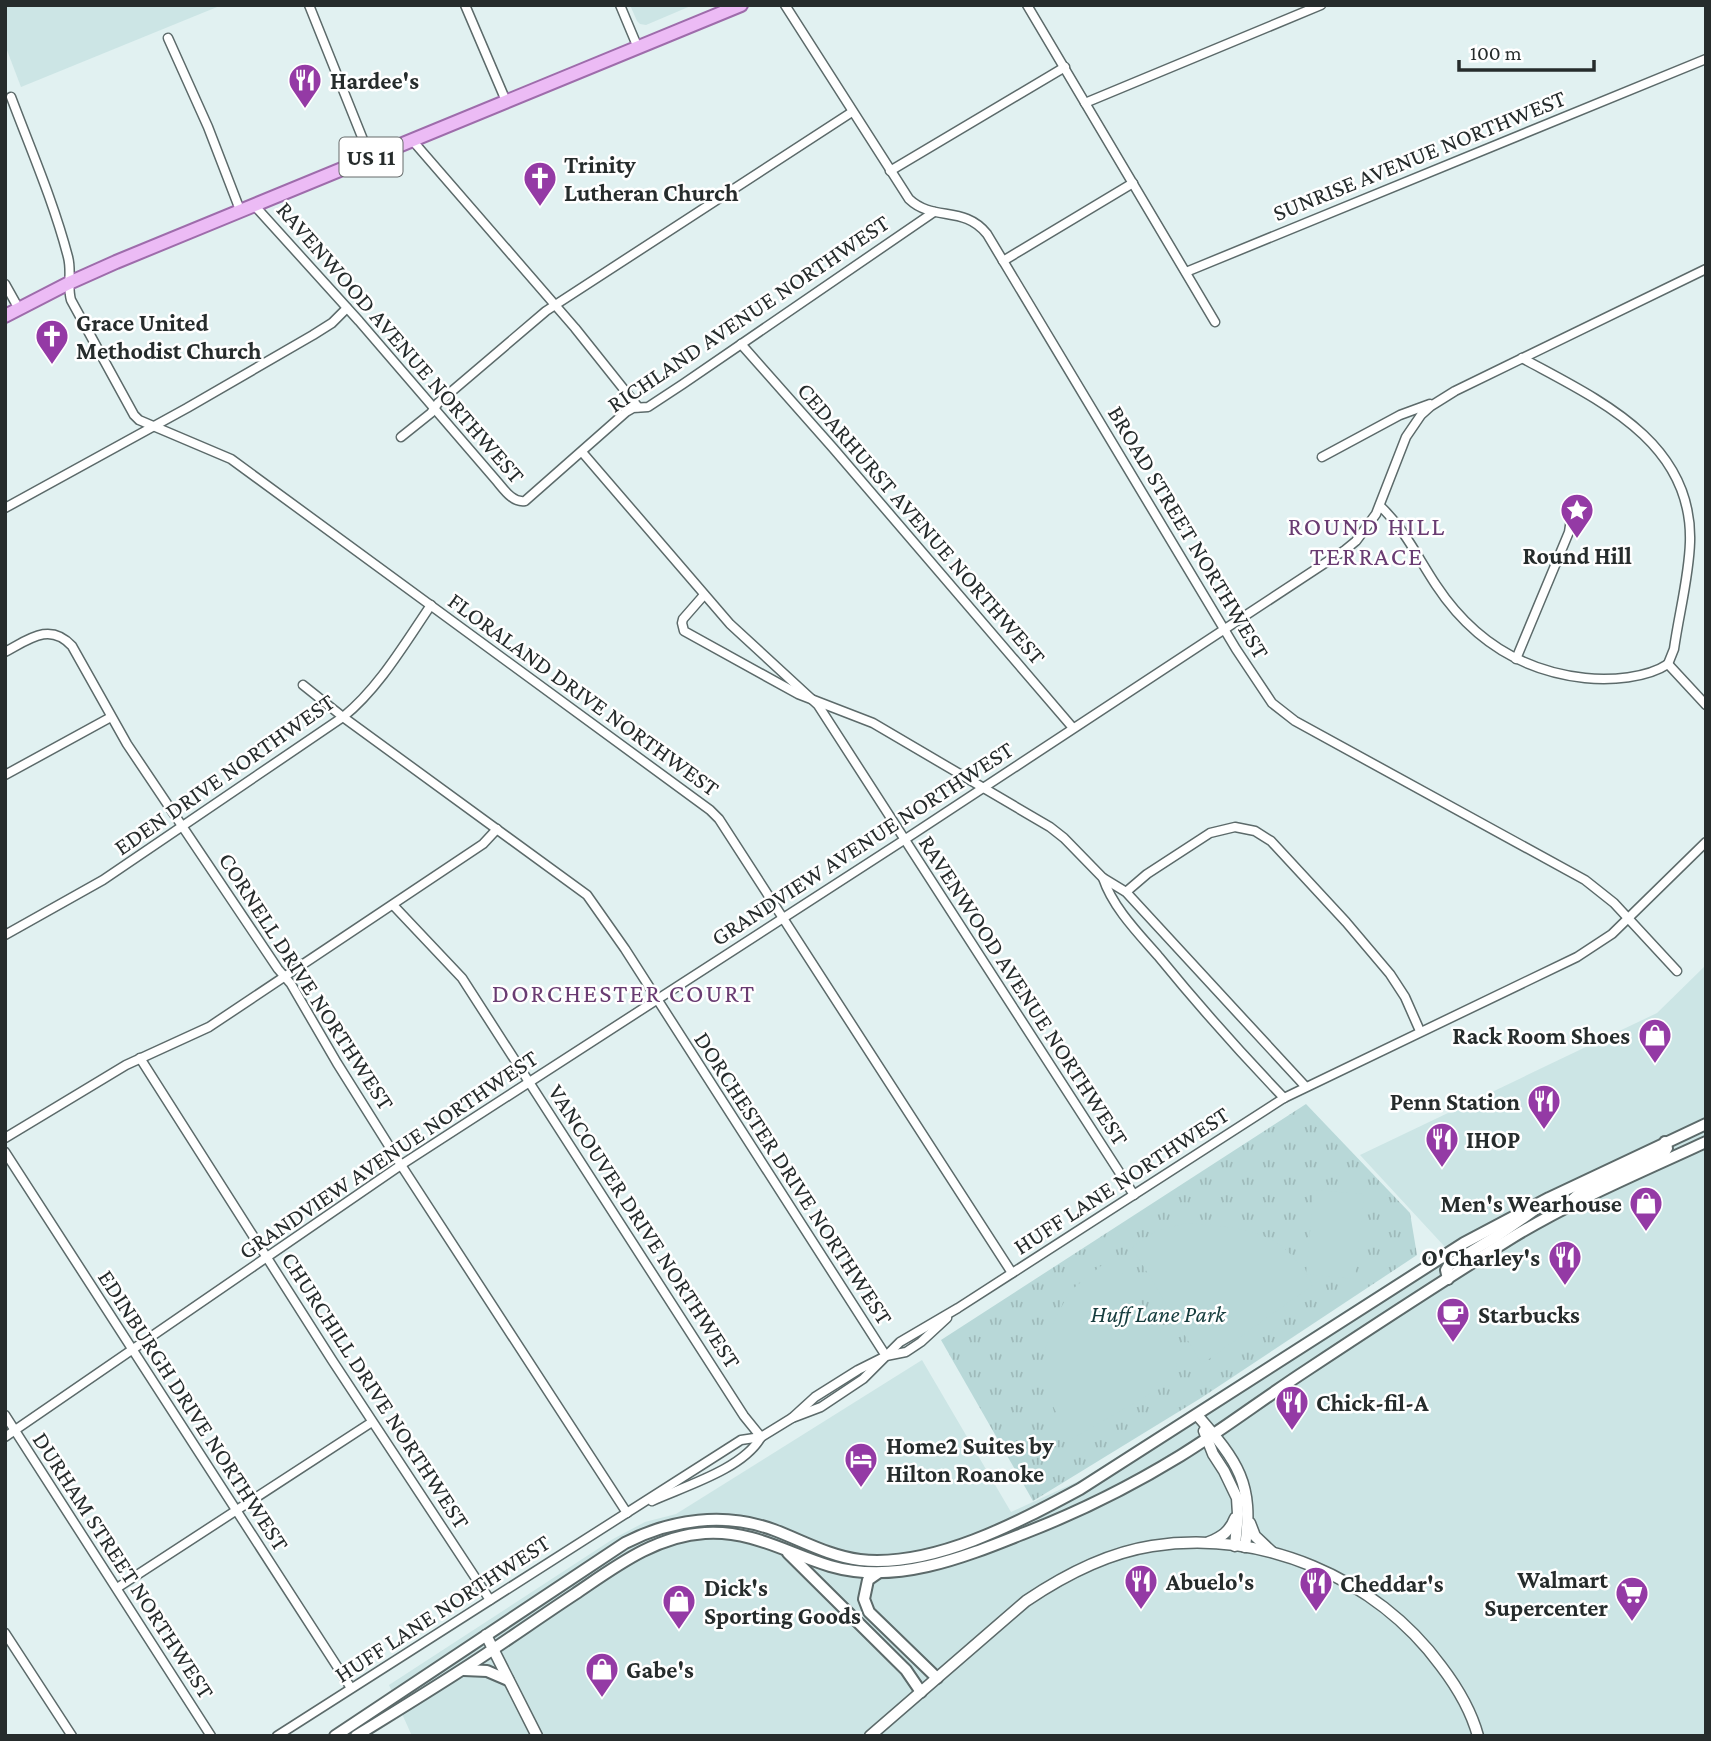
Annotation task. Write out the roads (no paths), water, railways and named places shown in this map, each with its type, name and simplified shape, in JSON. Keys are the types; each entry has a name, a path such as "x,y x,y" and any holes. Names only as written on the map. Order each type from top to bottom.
{"main road":[{"name":"US 11","path":"5,316 69,283 741,5"},
{"path":"335,1736 625,1544 659,1528 716,1520 736,1521 774,1530 821,1551 841,1556 860,1560 896,1560 946,1549 1035,1513 1198,1415 1464,1243 1549,1198 1706,1124"},
{"path":"1567,1208 1581,1192 1664,1153 1667,1148 1665,1142"},
{"path":"356,1736 461,1671 628,1559 664,1541 686,1535 723,1532 742,1534 835,1567 877,1573 908,1570 942,1562 1065,1516 1137,1481 1210,1436 1305,1371 1515,1236 1567,1208 1706,1142"},
{"path":"1448,1279 1446,1270 1449,1265 1529,1215 1549,1198"},
{"path":"996,1544 1066,1504 1070,1499 1069,1495"},
{"path":"781,1546 905,1670 921,1692"},
{"path":"877,1573 866,1583 864,1599 869,1612 937,1678"},
{"path":"461,1671 487,1671 508,1680"}],"street":[{"path":"309,5 370,157"},
{"path":"465,5 506,101"},
{"path":"620,5 638,48"},
{"name":"BROAD STREET NORTHWEST","path":"785,5 909,199 923,209 974,221 987,234 1224,629 1263,691 1283,713 1585,880 1628,918 1677,971"},
{"path":"1027,5 1215,322"},
{"path":"1085,103 1321,5"},
{"path":"168,38 208,127 240,211"},
{"name":"SUNRISE AVENUE NORTHWEST","path":"1186,272 1706,59"},
{"path":"890,171 1065,67"},
{"name":"FLORALAND DRIVE NORTHWEST","path":"11,97 62,234 69,262 71,300 134,415 153,426 232,459 710,810 719,819 1012,1272"},
{"path":"401,437 555,305 852,112"},
{"path":"412,140 555,305 638,407"},
{"path":"1003,261 1133,183"},
{"name":"RAVENWOOD AVENUE NORTHWEST","path":"254,205 495,479 514,499 521,502"},
{"name":"RICHLAND AVENUE NORTHWEST","path":"521,502 626,412 638,407 648,407 934,212"},
{"name":"GRANDVIEW AVENUE NORTHWEST","path":"5,1437 401,1164 904,840 1345,550 1367,526 1380,506 1406,437 1421,415 1436,402 1455,390 1706,269"},
{"path":"5,284 19,309"},
{"path":"5,508 313,335 332,323 347,308"},
{"name":"CEDARHURST AVENUE NORTHWEST","path":"741,344 1073,728"},
{"path":"1380,506 1399,526 1436,585 1466,623 1495,647 1516,659 1554,673 1603,679 1646,673 1668,664 1674,649 1690,541 1687,510 1675,476 1661,453 1636,426 1522,358"},
{"path":"1322,457 1400,415 1436,402"},
{"path":"582,452 704,595 752,645 813,700"},
{"path":"1516,659 1572,519"},
{"path":"704,595 683,619 684,631 813,700 873,723 1050,827 1103,878 1126,892 1305,1086"},
{"name":"EDEN DRIVE NORTHWEST","path":"5,935 103,880 343,717 360,702 431,605"},
{"name":"CORNELL DRIVE NORTHWEST","path":"5,652 43,634 58,634 72,646 141,765 286,977 401,1164 627,1513"},
{"path":"1668,664 1706,705"},
{"name":"DORCHESTER DRIVE NORTHWEST","path":"303,685 590,898 886,1356"},
{"name":"RAVENWOOD AVENUE NORTHWEST","path":"813,700 1134,1195"},
{"path":"5,775 111,717"},
{"path":"1126,892 1147,874 1210,833 1235,827 1255,831 1271,841 1390,974 1405,997 1420,1031"},
{"path":"5,1138 140,1058 209,1027 483,845 497,829"},
{"name":"HUFF LANE NORTHWEST","path":"277,1736 741,1440 761,1437 792,1418 815,1397 886,1356 900,1342 958,1308 1284,1098 1595,946 1628,918 1706,842"},
{"path":"1103,878 1116,904 1179,983 1284,1098"},
{"name":"VANCOUVER DRIVE NORTHWEST","path":"393,905 462,978 744,1416 761,1437"},
{"name":"CHURCHILL DRIVE NORTHWEST","path":"140,1058 372,1422 490,1600"},
{"name":"EDINBURGH DRIVE NORTHWEST","path":"5,1153 351,1688"},
{"name":"DURHAM STREET NORTHWEST","path":"5,1415 211,1736"},
{"path":"1198,1415 1210,1436 1237,1465 1255,1536 1272,1553"},
{"path":"117,1588 372,1422"},
{"path":"1210,1436 1213,1454 1232,1485 1237,1503 1240,1547"},
{"name":"HUFF LANE NORTHWEST","path":"627,1513 724,1469 753,1450 761,1437"},
{"path":"1205,1543 1217,1539 1231,1527 1237,1503"},
{"path":"1240,1547 1248,1515"},
{"path":"870,1736 1027,1601 1068,1575 1150,1546 1205,1543 1272,1553 1333,1575 1367,1594 1415,1634 1451,1680 1478,1736"},
{"path":"5,1633 72,1736"},
{"path":"486,1635 537,1736"}],"place":[{"name":"Hardee's","path":"305,110"},
{"name":"Trinity Lutheran Church","path":"540,208"},
{"name":"Grace United Methodist Church","path":"52,366"},
{"name":"Round Hill","path":"1577,540"},
{"name":"Rack Room Shoes","path":"1655,1065"},
{"name":"Penn Station","path":"1544,1131"},
{"name":"IHOP","path":"1442,1169"},
{"name":"Men's Wearhouse","path":"1646,1233"},
{"name":"O'Charley's","path":"1565,1287"},
{"name":"Starbucks","path":"1453,1344"},
{"name":"Chick-fil-A","path":"1292,1432"},
{"name":"Home2 Suites by Hilton Roanoke","path":"861,1489"},
{"name":"Abuelo's","path":"1141,1611"},
{"name":"Cheddar's","path":"1316,1613"},
{"name":"Walmart Supercenter","path":"1632,1623"},
{"name":"Dick's Sporting Goods","path":"679,1631"},
{"name":"Gabe's","path":"602,1699"}],"district":[{"name":"ROUND HILL TERRACE","path":"1367,541"},
{"name":"DORCHESTER COURT","path":"624,993"}],"park label":[{"name":"Huff Lane Park","path":"1158,1313"}]}
